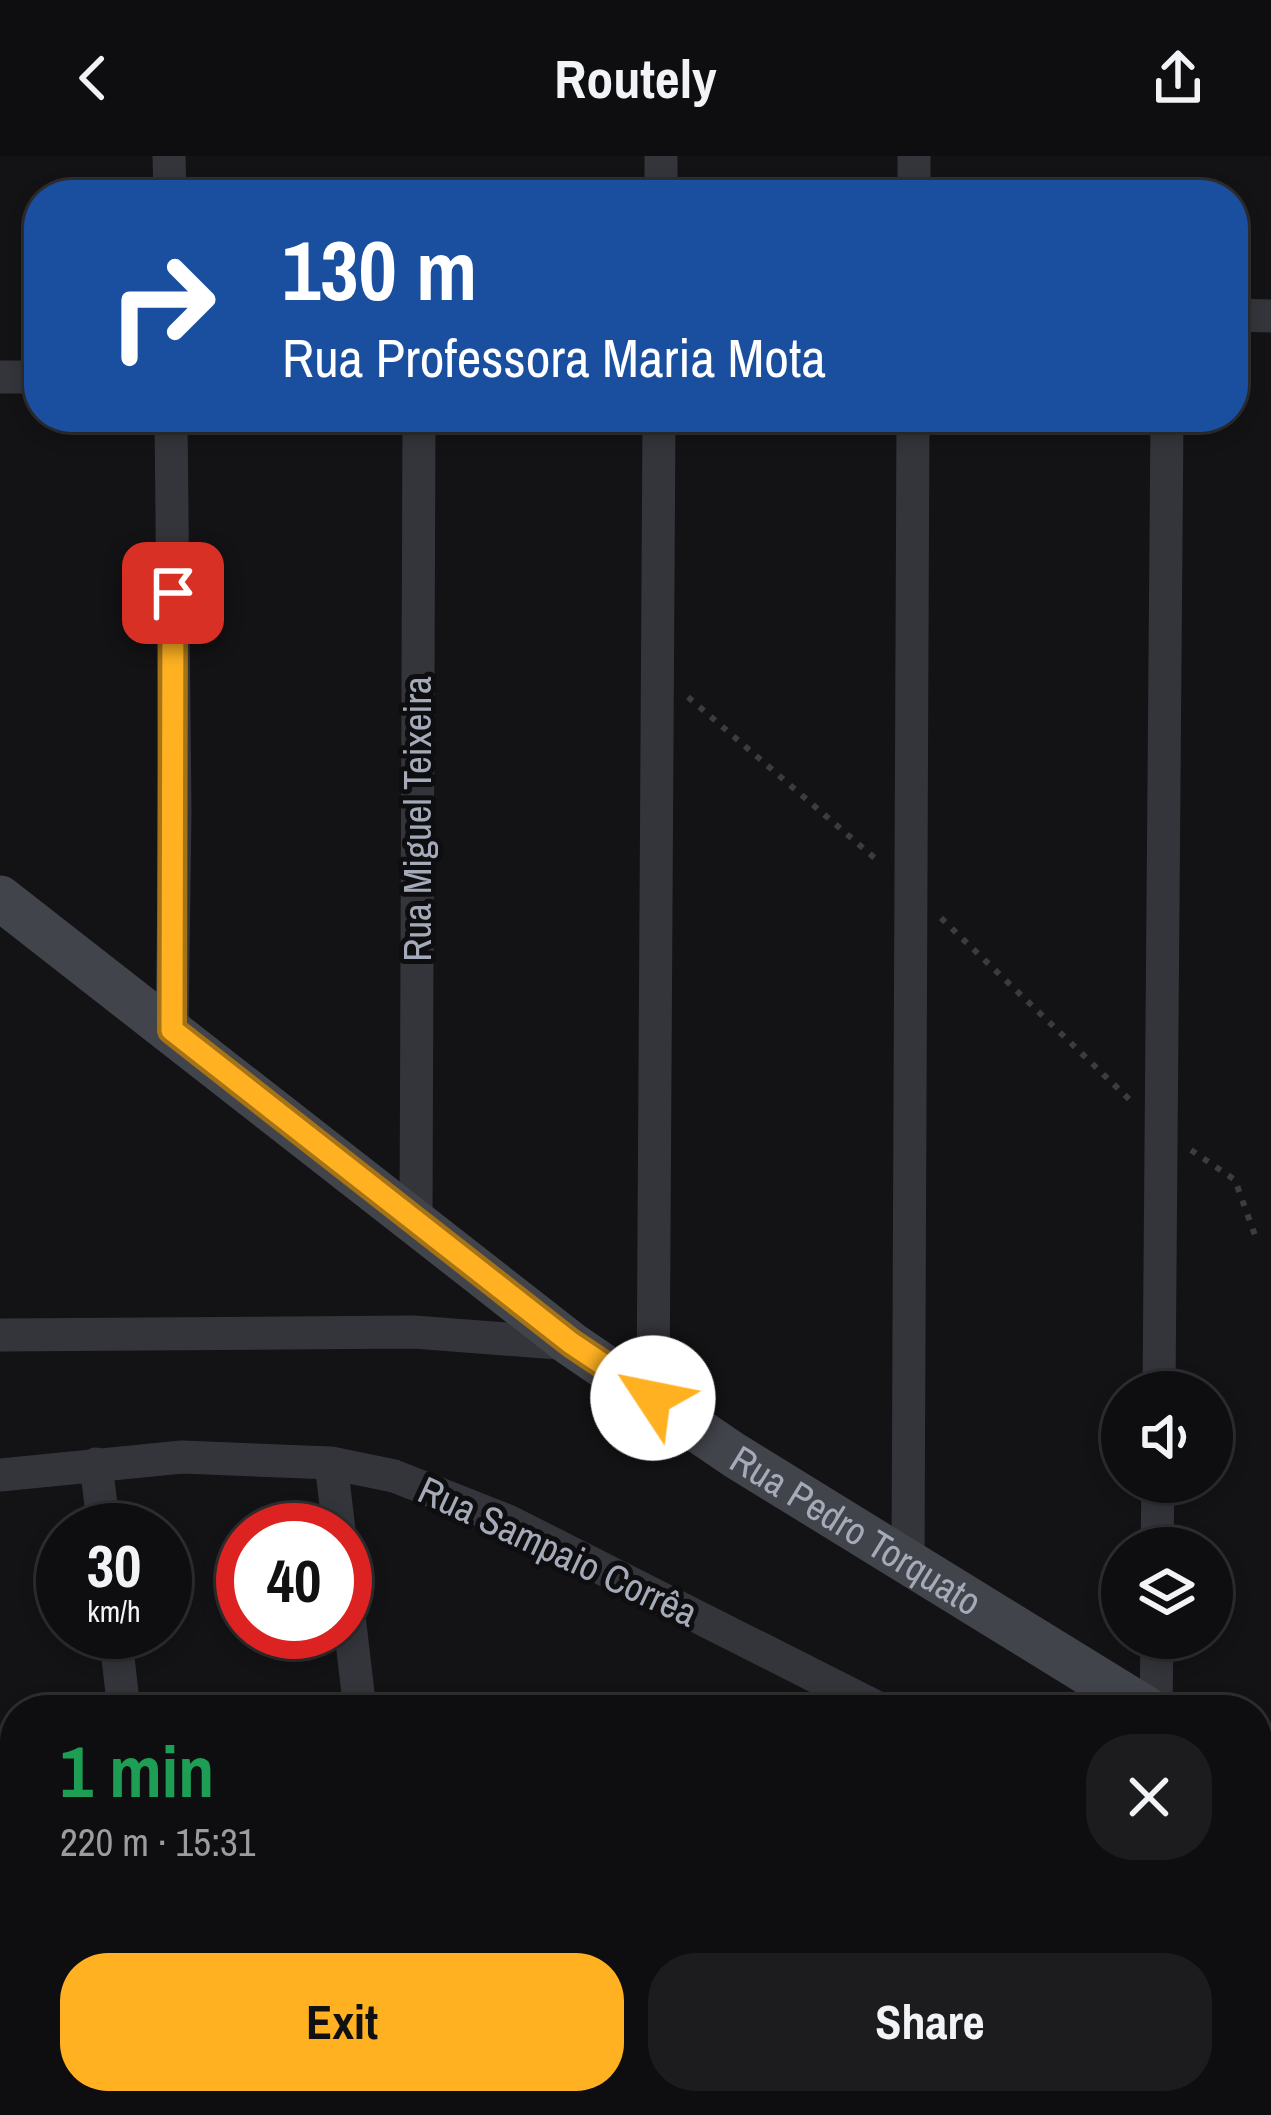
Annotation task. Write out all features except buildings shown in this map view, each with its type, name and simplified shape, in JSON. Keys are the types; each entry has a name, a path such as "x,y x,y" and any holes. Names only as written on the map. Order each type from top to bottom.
{"street":[{"path":"171,432 172,1030"},
{"name":"Rua Miguel Teixeira","path":"416,1222 419,432"},
{"path":"653,1398 659,432"},
{"path":"908,1561 913,432"},
{"path":"1159,1371 1167,432"},
{"name":"Rua Pedro Torquato","path":"0,898 571,1343 734,1456 1127,1695"},
{"name":"Rua Pedro Torquato","path":"0,1335 414,1332 571,1343"},
{"name":"Rua Sampaio Corrêa","path":"0,1475 182,1457 331,1463 394,1476 508,1521 852,1695"},
{"path":"331,1463 336,1503"},
{"path":"96,1464 101,1503"},
{"path":"119,1659 122,1695"},
{"path":"354,1659 358,1695"},
{"path":"1153,1695 1155,1659"}],"path":[{"path":"658,671 885,867"},
{"path":"936,913 1162,1130 1235,1180 1256,1238"}],"route":[{"path":"173,593 172,1030 571,1343 653,1398"}]}
